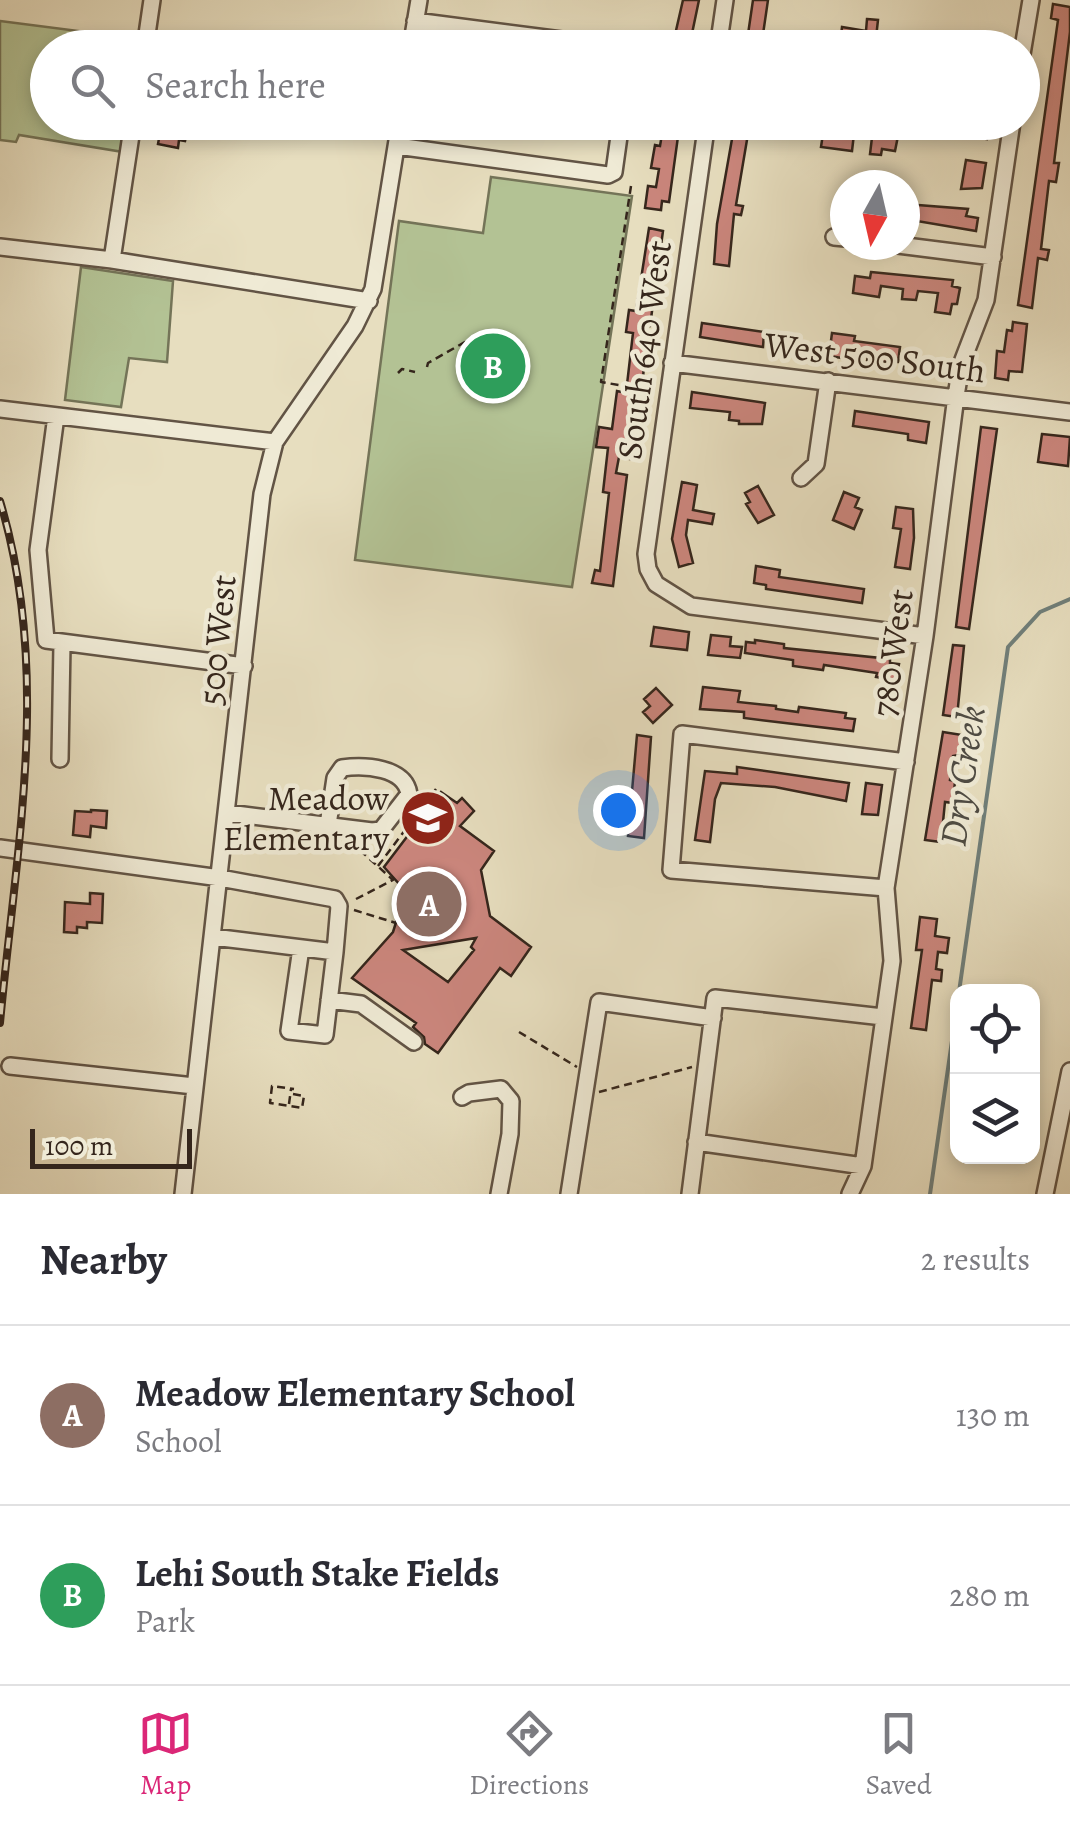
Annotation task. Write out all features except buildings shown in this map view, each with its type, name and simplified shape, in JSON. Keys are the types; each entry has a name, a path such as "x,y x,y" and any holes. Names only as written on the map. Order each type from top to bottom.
{"street":[{"path":"148,30 152,0"},
{"path":"415,30 418,0"},
{"path":"721,30 725,0"},
{"path":"1026,30 1031,0"},
{"path":"416,21 485,30"},
{"path":"112,260 130,140"},
{"name":"500 West","path":"182,1194 262,494 275,442 368,302 380,259 398,140"},
{"path":"397,146 608,175 614,172 618,140"},
{"name":"South 640 West","path":"704,140 646,554 648,569 656,584 691,606 925,636"},
{"name":"780 West","path":"850,1194 863,1166 892,961 886,888 925,636 956,396 961,366 986,300 1009,140"},
{"path":"0,247 112,260 368,302"},
{"path":"920,248 993,257"},
{"name":"West 500 South","path":"672,363 1070,412"},
{"path":"802,478 816,464 828,382"},
{"path":"0,409 275,442"},
{"path":"56,416 38,550 54,642 60,759"},
{"path":"54,642 244,666"},
{"path":"886,888 671,870 682,734 906,762"},
{"path":"228,813 328,825 381,830 408,794 407,784 391,772 342,768 335,778 328,825"},
{"path":"0,848 220,878 335,899 341,914 325,1035 289,1031 301,948"},
{"path":"0,857 72,866 103,864"},
{"path":"213,937 335,952"},
{"path":"690,1194 716,998 883,1017"},
{"path":"329,1000 361,1004 414,1042"},
{"path":"568,1194 599,1002 713,1018"},
{"path":"10,1066 194,1086"},
{"path":"1046,1194 1070,1071"},
{"path":"462,1097 500,1089 511,1101 510,1134 499,1194"},
{"path":"696,1142 863,1166"}],"path":[{"path":"631,186 601,382 654,390"},
{"path":"427,367 479,334"},
{"path":"398,373 402,369 415,372"},
{"path":"378,866 436,789"},
{"path":"403,820 409,825"},
{"path":"356,899 394,880 362,853"},
{"path":"354,910 396,923"},
{"path":"519,1032 578,1068 600,1093 698,1065"},
{"path":"272,1086 292,1091 304,1096 302,1108 270,1103 272,1086"},
{"path":"292,1091 302,1087"},
{"path":"288,1106 292,1091"}],"green space":[{"path":"0,21 70,30 30,30 30,137 19,135 16,142 0,140"},
{"path":"50,140 125,140 123,152"},
{"path":"491,177 632,196 572,587 355,560 399,221 483,233"},
{"path":"81,267 173,281 167,362 129,358 121,407 65,400"}],"waterway":[{"name":"Dry Creek","path":"960,984 1008,647 1040,612 1070,599"},
{"name":"Dry Creek","path":"930,1194 950,1055"}],"railway":[{"path":"0,501 16,566 27,696 21,826 0,1023"}],"place":[{"name":"Lehi South Stake Fields","path":"493,366"},
{"name":"Meadow Elementary","path":"428,818"},
{"name":"Meadow Elementary School","path":"429,904"}]}
